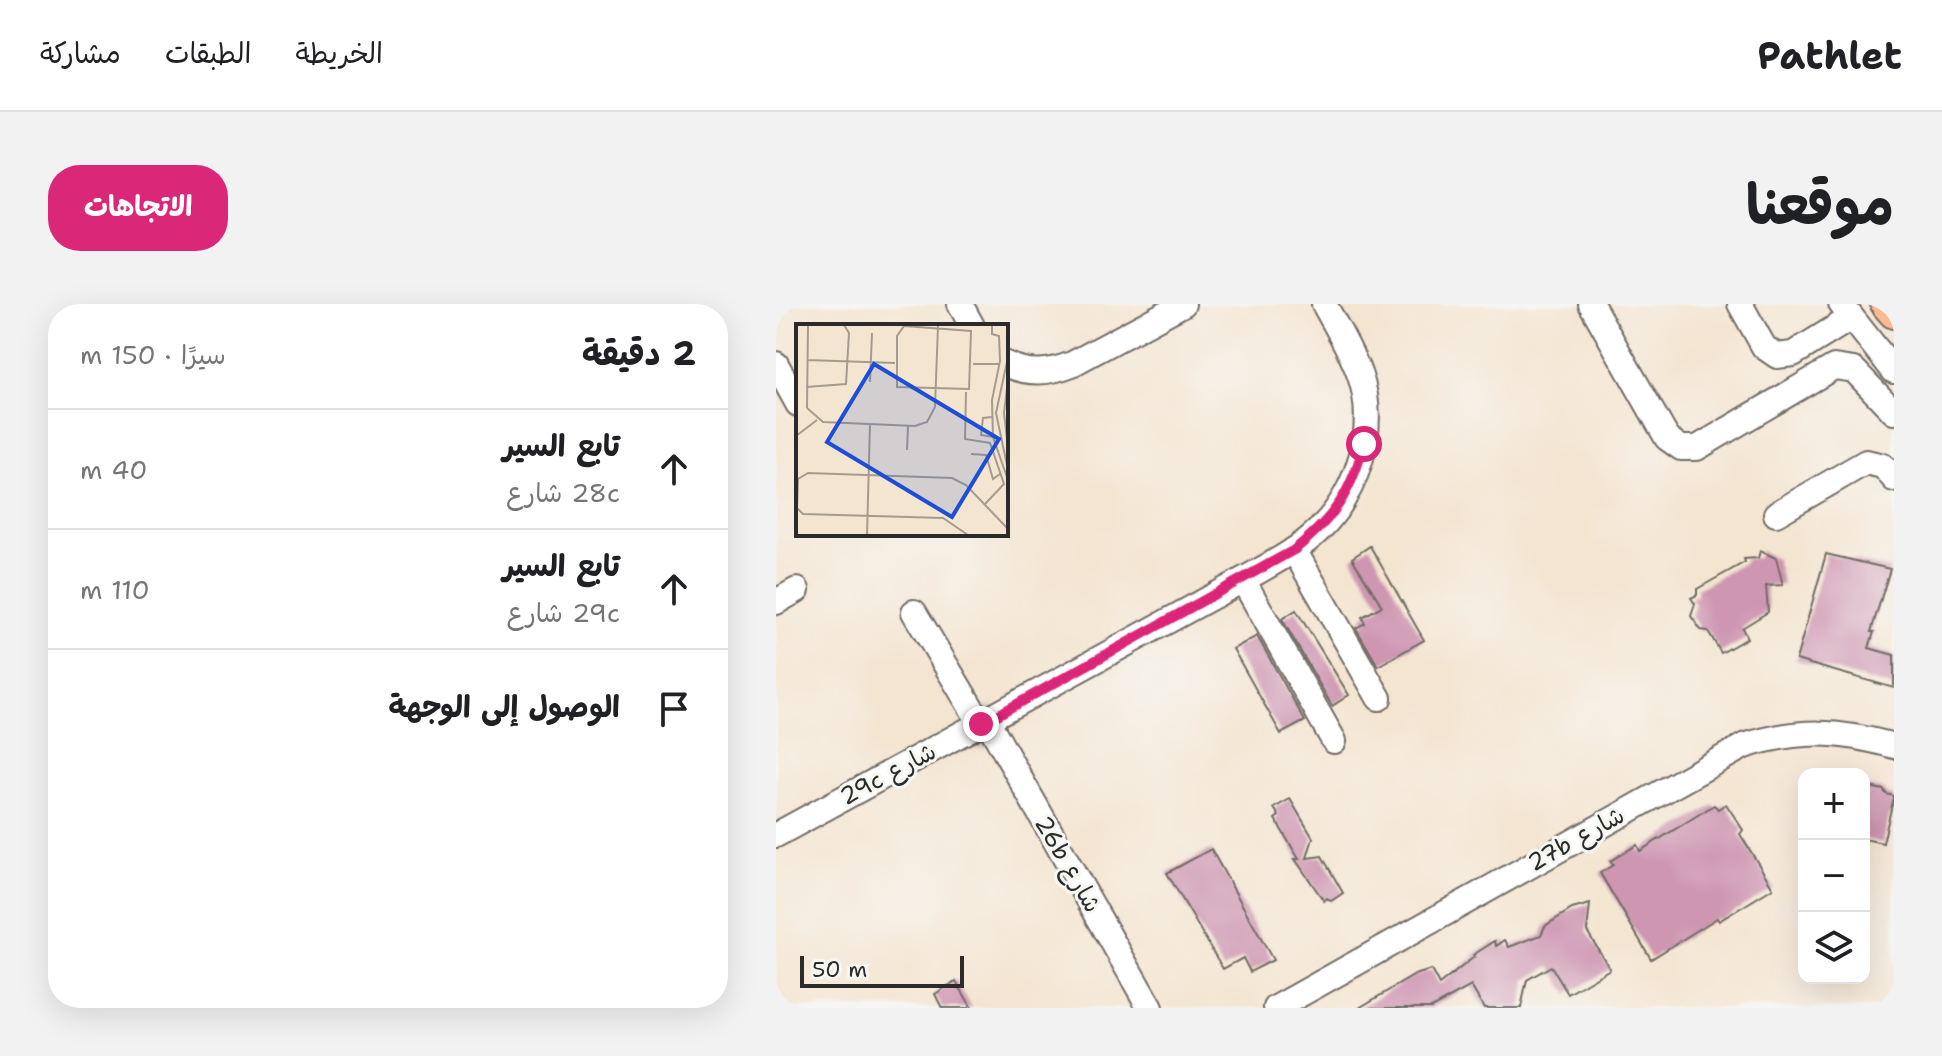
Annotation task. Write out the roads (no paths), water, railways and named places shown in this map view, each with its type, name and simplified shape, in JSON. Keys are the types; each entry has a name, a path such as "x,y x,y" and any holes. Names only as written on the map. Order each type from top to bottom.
{"main road":[{"path":"1886,304 1894,313"}],"street":[{"path":"960,304 971,324"},
{"path":"1008,365 1036,373 1055,371 1183,304"},
{"name":"29c شارع","path":"776,835 1243,580 1294,550 1319,530 1340,505 1356,476 1364,444 1366,412 1361,379 1349,349 1324,304"},
{"path":"1591,304 1667,438 1681,448 1697,448 1834,367 1854,370 1894,412"},
{"path":"1740,304 1764,347 1777,356 1793,354 1846,311 1894,371"},
{"path":"776,364 796,400"},
{"path":"1776,514 1866,462 1883,466 1894,479"},
{"path":"1294,550 1379,698"},
{"path":"1243,580 1334,741"},
{"name":"26b شارع","path":"914,612 984,722 1150,1008"},
{"name":"27b شارع","path":"1276,1008 1744,746 1803,732 1834,732 1894,746"}]}
